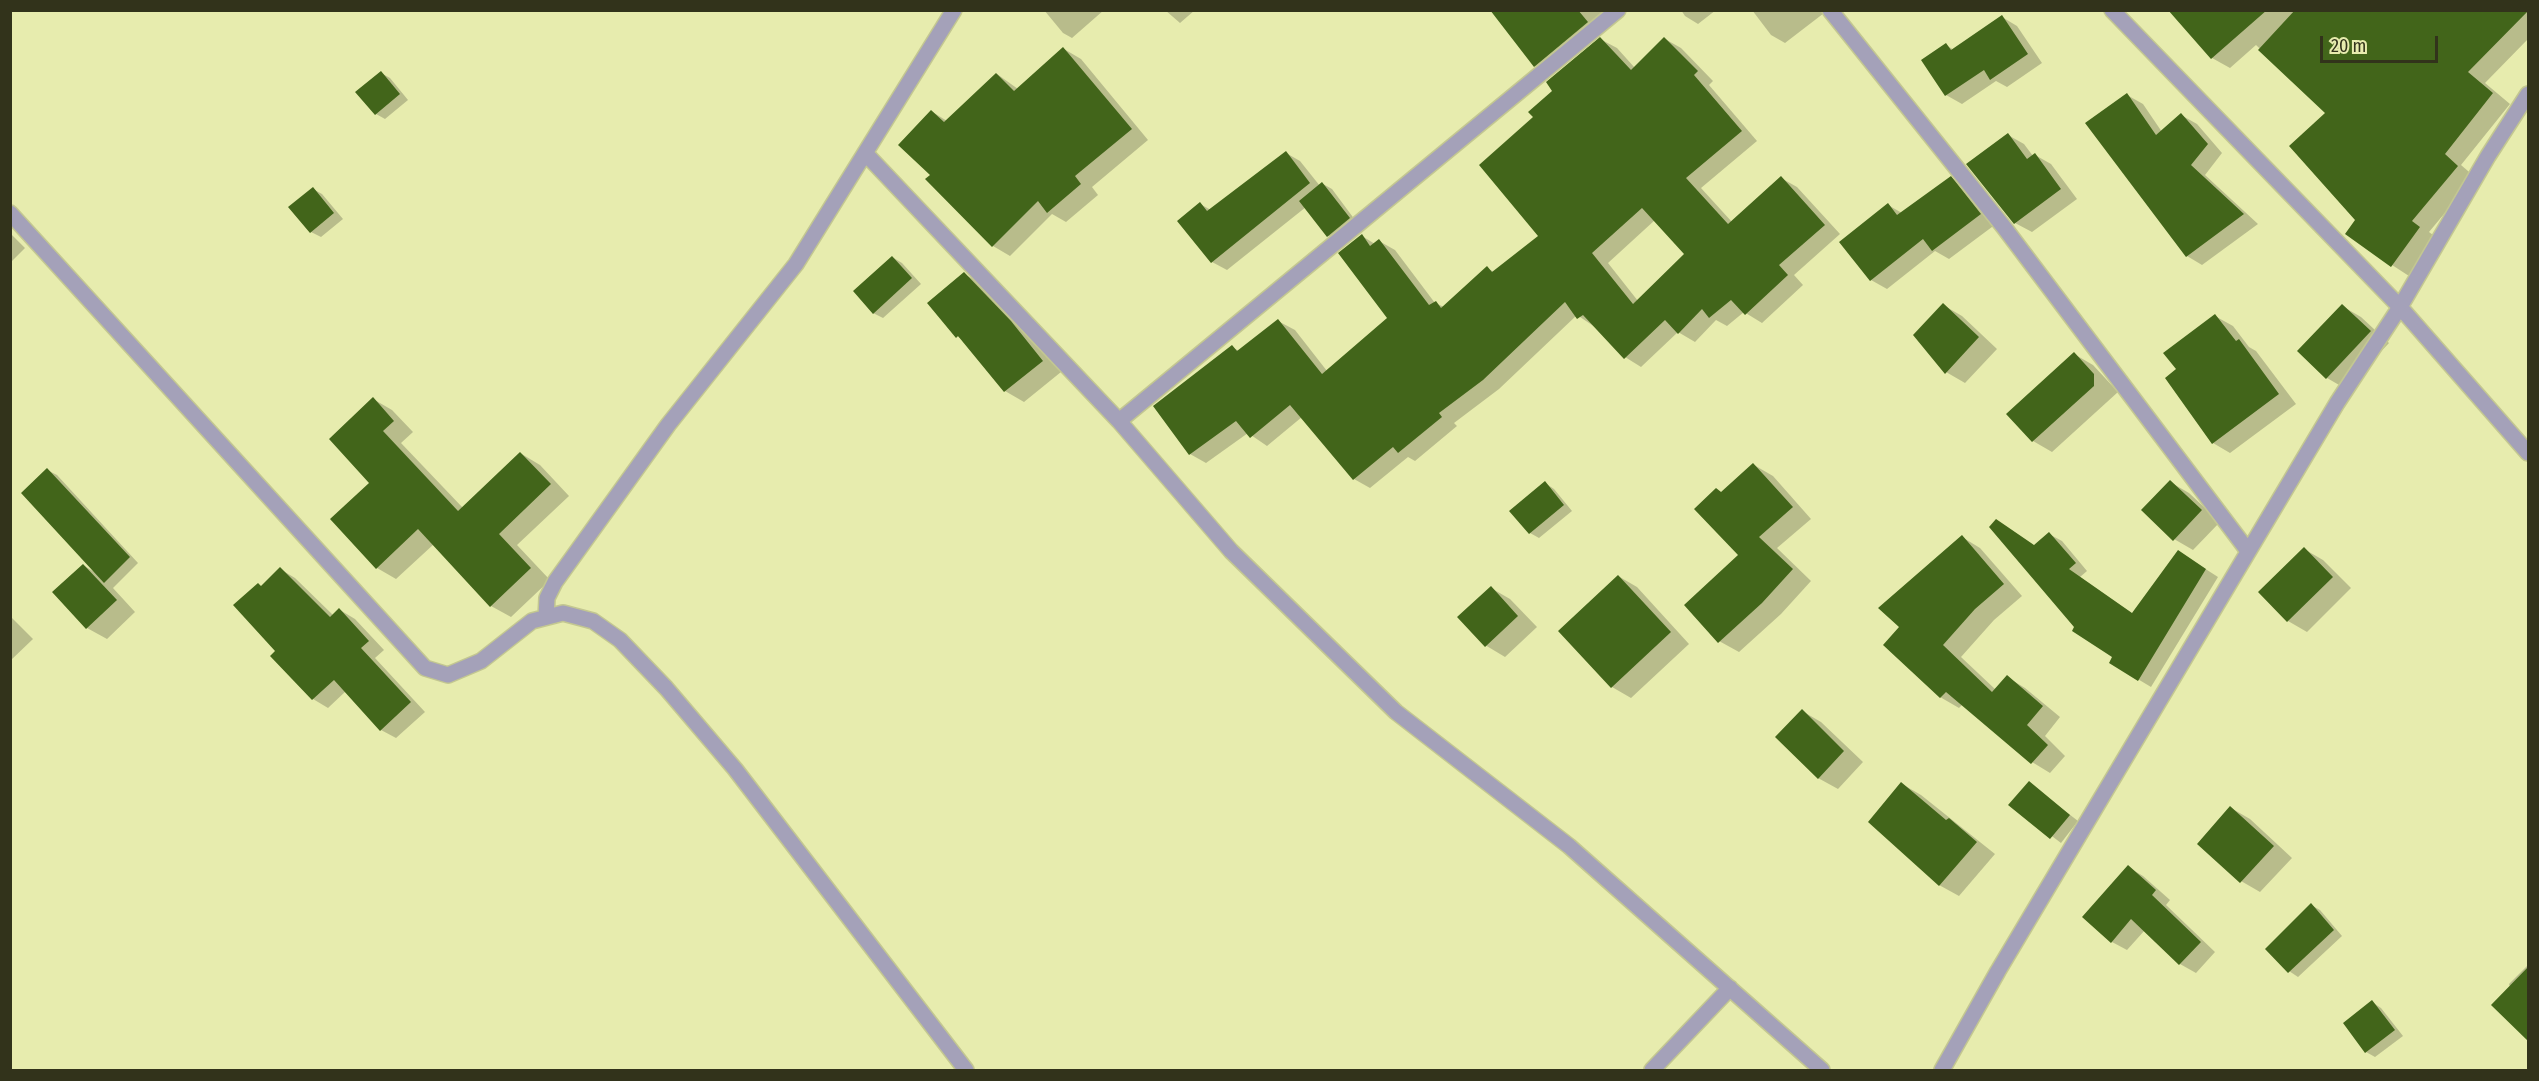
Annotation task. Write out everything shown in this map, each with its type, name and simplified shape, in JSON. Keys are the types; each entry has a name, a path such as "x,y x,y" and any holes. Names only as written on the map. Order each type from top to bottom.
{"street":[{"path":"546,617 547,598 555,582 668,425 796,264 954,10"},
{"path":"1119,421 1617,10"},
{"path":"1830,10 2003,226 2248,551"},
{"path":"2112,10 2400,307 2529,453"},
{"path":"1942,1071 1998,971 2248,551 2337,403 2400,307 2488,156 2529,93"},
{"path":"866,154 1119,421 1231,551 1396,712 1569,846 1822,1071"},
{"path":"10,213 425,668 448,675 481,661 532,621 563,613 593,621 620,640 666,688 735,769 966,1071"},
{"path":"1652,1071 1730,988"}],"building":[{"path":"1490,10 1578,10 1588,22 1534,67"},
{"path":"2168,10 2267,10 2211,59"},
{"path":"2295,10 2529,10 2468,72 2493,93 2445,154 2458,166 2412,221 2420,227 2391,267 2345,234 2355,220 2289,146 2325,113 2258,50"},
{"path":"2002,15 2028,54 1990,80 1984,70 1945,96 1921,60 1946,43 1951,50"},
{"path":"1600,37 1631,70 1664,37 1698,71 1694,75 1742,131 1686,178 1728,224 1781,176 1825,225 1779,265 1788,275 1745,315 1731,300 1709,318 1702,309 1678,334 1665,320 1624,359 1583,315 1577,319 1565,302 1483,380 1439,413 1442,417 1398,453 1393,447 1353,480 1290,405 1250,438 1236,421 1189,455 1153,406 1232,345 1237,351 1278,319 1322,374 1387,318 1338,253 1362,234 1370,246 1379,239 1429,305 1436,301 1441,308 1487,266 1492,272 1538,236 1479,165 1533,117 1528,112 1552,91 1546,82","holes":["1642,208 1684,254 1633,304 1592,253"]},
{"path":"1063,47 1132,129 1075,176 1081,184 1047,213 1038,201 992,247 925,179 930,175 898,145 931,110 944,122 996,73 1014,91"},
{"path":"381,71 400,94 375,115 355,92"},
{"path":"2127,93 2156,135 2181,113 2208,144 2191,165 2244,214 2186,257 2085,123"},
{"path":"2008,133 2027,159 2035,153 2061,189 2014,224 1966,164"},
{"path":"1286,151 1310,183 1211,263 1177,221 1200,202 1207,211"},
{"path":"1951,176 1981,214 1932,251 1923,239 1870,281 1839,242 1888,203 1897,215"},
{"path":"1322,182 1350,218 1327,237 1299,201"},
{"path":"313,187 334,213 310,233 288,207"},
{"path":"892,256 912,278 873,314 853,291"},
{"path":"964,272 1011,321 1043,361 1004,392 958,336 956,338 927,303"},
{"path":"1943,303 1979,337 1945,374 1913,335"},
{"path":"2342,304 2371,331 2326,379 2297,351"},
{"path":"2215,314 2236,341 2239,339 2279,394 2212,444 2165,378 2176,369 2163,353"},
{"path":"2074,352 2094,374 2094,386 2032,442 2006,414"},
{"path":"373,397 394,421 383,431 458,511 520,452 551,484 499,534 531,568 490,607 418,529 376,569 330,519 369,483 329,439"},
{"path":"1753,463 1793,507 1759,537 1793,569 1762,603 1718,643 1684,605 1738,555 1694,509 1716,488 1721,492"},
{"path":"47,468 130,557 104,583 21,493"},
{"path":"2170,480 2202,510 2173,541 2141,510"},
{"path":"1545,481 1564,505 1529,534 1509,511"},
{"path":"1996,519 2034,545 2049,532 2076,563 2069,569 2132,613 2178,550 2206,569 2138,681 2109,663 2112,657 2072,631 2074,627 1989,527"},
{"path":"1962,535 2004,584 1975,609 1943,645 1992,692 2007,675 2043,706 2027,725 2048,745 2031,764 1946,692 1940,698 1883,645 1899,627 1878,608"},
{"path":"2304,547 2333,577 2287,622 2258,592"},
{"path":"83,564 117,600 86,629 52,592"},
{"path":"280,567 330,617 339,608 369,641 361,648 411,702 380,731 334,680 312,700 270,656 275,651 233,605 258,583 261,586"},
{"path":"1618,575 1671,632 1611,688 1558,631"},
{"path":"1491,586 1518,616 1485,647 1457,617"},
{"path":"1802,709 1844,751 1818,779 1775,737"},
{"path":"2029,781 2070,815 2050,839 2008,805"},
{"path":"1901,782 1946,820 1949,818 1977,842 1939,886 1868,822"},
{"path":"2230,806 2274,846 2240,883 2197,844"},
{"path":"2128,865 2156,890 2152,895 2201,942 2179,965 2131,919 2111,943 2082,917"},
{"path":"2311,903 2334,930 2288,973 2265,949"},
{"path":"2529,966 2529,1042 2491,1005"},
{"path":"2372,1000 2395,1030 2365,1053 2343,1023"}]}
